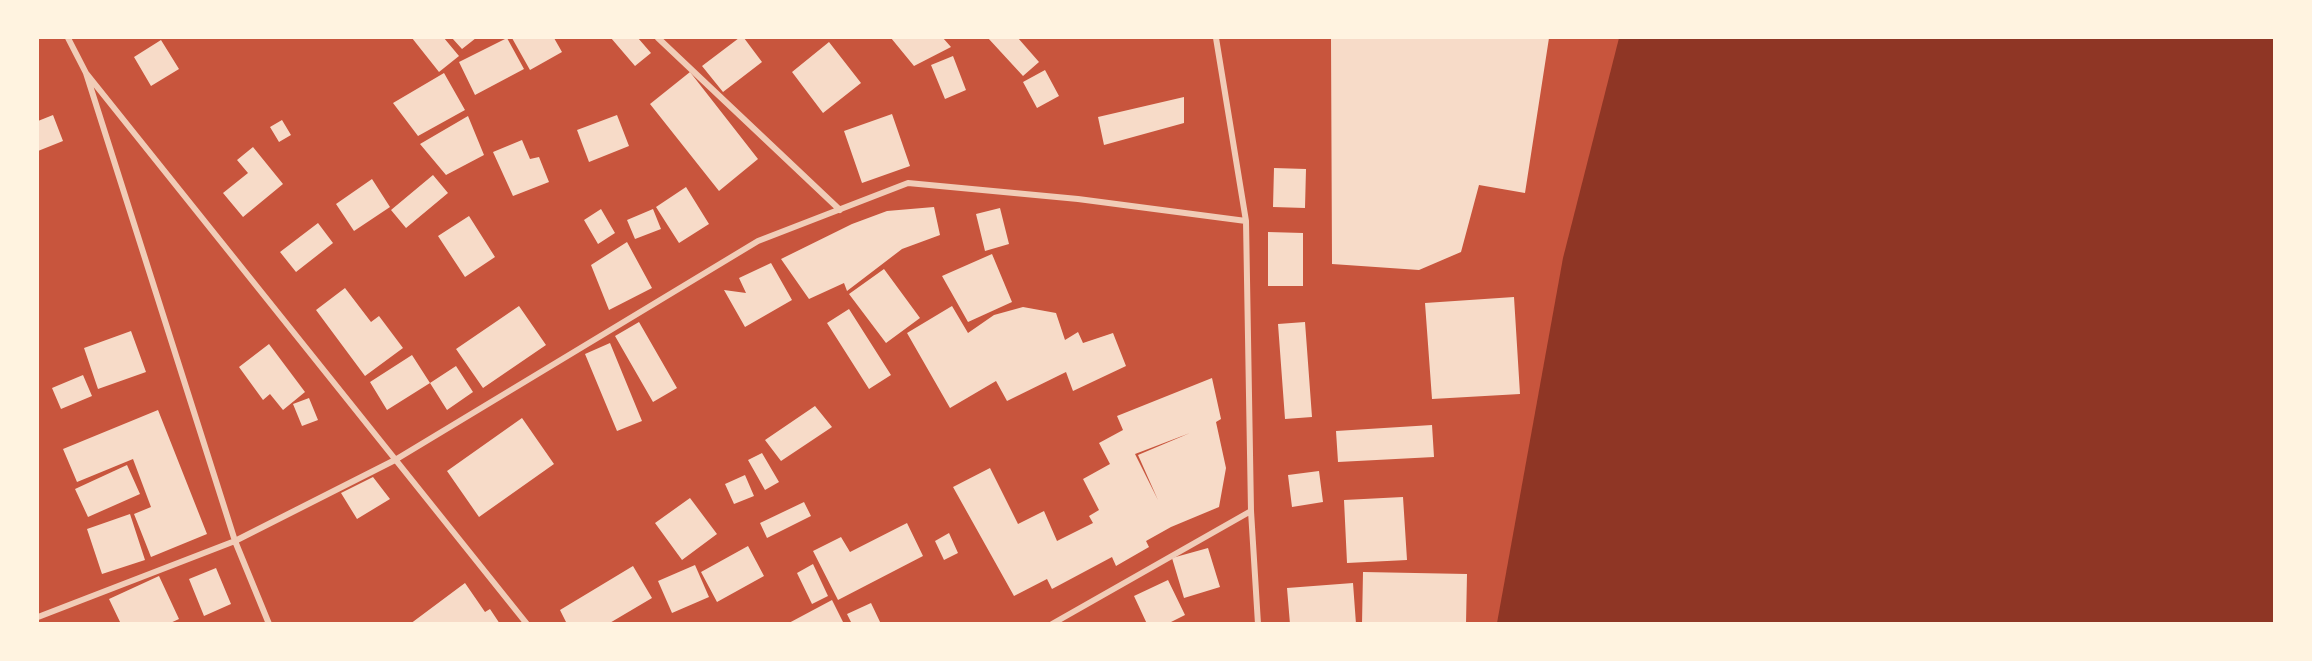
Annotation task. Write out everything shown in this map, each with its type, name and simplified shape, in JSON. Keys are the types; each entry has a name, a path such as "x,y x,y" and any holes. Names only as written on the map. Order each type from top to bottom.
{"street":[{"path":"68,38 86,73 234,541 269,624"},
{"path":"658,38 840,210"},
{"path":"1216,38 1246,221 1251,511 1258,624"},
{"path":"86,73 527,624"},
{"path":"38,617 234,541 394,460 758,241 908,183 1078,199 1246,221"},
{"path":"1052,624 1251,511"}],"shaded area":[{"path":"1619,38 2274,38 2274,623 1497,623 1563,258"}],"building":[{"path":"412,38 444,38 459,56 439,72"},
{"path":"452,38 476,38 462,49"},
{"path":"507,38 524,69 475,95 459,62"},
{"path":"512,38 554,38 562,52 530,70"},
{"path":"611,38 638,38 651,53 635,66"},
{"path":"739,38 744,38 762,62 723,92 702,66"},
{"path":"891,38 943,38 951,47 914,66"},
{"path":"988,38 1018,38 1039,62 1023,76"},
{"path":"1331,38 1549,38 1525,193 1479,185 1461,252 1419,270 1332,264"},
{"path":"161,40 179,69 151,86 134,57"},
{"path":"829,42 861,83 823,113 792,72"},
{"path":"953,56 966,90 945,99 931,65"},
{"path":"1045,70 1059,96 1037,108 1023,82"},
{"path":"690,72 758,159 719,191 650,104"},
{"path":"444,73 465,110 418,136 393,103"},
{"path":"1184,97 1184,123 1104,145 1098,117"},
{"path":"892,114 910,166 862,183 844,131"},
{"path":"53,115 63,141 38,151 38,121"},
{"path":"617,115 629,146 589,162 577,130"},
{"path":"468,116 484,155 446,175 420,144"},
{"path":"282,120 291,135 279,142 270,127"},
{"path":"522,140 530,159 539,157 549,182 513,196 493,152"},
{"path":"253,147 283,184 243,217 223,193 248,173 237,160"},
{"path":"1274,168 1306,169 1305,208 1273,207"},
{"path":"433,175 448,193 406,228 391,210"},
{"path":"372,179 390,207 354,231 336,204"},
{"path":"686,187 709,224 679,243 656,207"},
{"path":"934,207 940,235 902,249 847,291 844,283 809,299 781,259 852,224 887,211"},
{"path":"1000,208 1009,244 985,251 976,214"},
{"path":"601,209 615,233 598,244 584,220"},
{"path":"653,209 661,229 635,239 627,220"},
{"path":"469,216 495,257 465,277 438,236"},
{"path":"318,223 333,243 296,272 280,252"},
{"path":"1268,232 1303,233 1303,286 1268,286"},
{"path":"627,242 652,288 609,310 591,265"},
{"path":"992,254 1012,302 968,322 942,276"},
{"path":"771,263 792,300 745,327 724,290 746,293 739,278"},
{"path":"884,269 920,318 886,343 849,294"},
{"path":"345,288 371,322 379,316 403,348 365,376 316,310"},
{"path":"1514,297 1520,394 1432,399 1425,303"},
{"path":"519,306 546,345 483,388 456,349"},
{"path":"952,306 968,333 994,315 1023,307 1056,313 1065,340 1078,332 1083,343 1113,333 1126,366 1073,391 1066,372 1007,401 996,381 950,408 907,333"},
{"path":"849,309 891,375 869,389 827,323"},
{"path":"639,322 677,388 653,402 615,336"},
{"path":"1305,322 1312,417 1285,419 1278,324"},
{"path":"131,331 146,372 98,389 84,348"},
{"path":"610,343 642,421 617,431 585,354"},
{"path":"269,344 305,392 283,410 270,394 263,400 239,367"},
{"path":"412,355 430,383 387,410 370,382"},
{"path":"456,366 473,392 447,410 430,383"},
{"path":"83,375 92,396 61,409 52,388"},
{"path":"1212,378 1221,419 1216,422 1226,468 1219,507 1171,527 1146,541 1149,547 1116,566 1112,557 1052,589 1047,579 1014,596 953,487 990,468 1018,524 1044,511 1057,541 1093,523 1089,516 1099,510 1083,479 1110,464 1099,443 1123,430 1117,416","holes":["1190,433 1138,455 1158,500 1135,454"]},
{"path":"309,398 318,420 302,426 293,404"},
{"path":"815,406 832,427 781,461 765,440"},
{"path":"158,410 207,534 151,557 134,514 151,507 133,459 77,482 63,449"},
{"path":"522,418 554,464 479,517 447,471"},
{"path":"1432,425 1434,457 1338,462 1336,431"},
{"path":"762,453 779,482 765,490 748,460"},
{"path":"127,465 140,494 88,517 75,489"},
{"path":"1319,471 1323,502 1292,507 1288,475"},
{"path":"745,475 754,496 734,504 725,484"},
{"path":"373,477 390,499 357,519 341,493"},
{"path":"1403,497 1407,560 1347,563 1344,500"},
{"path":"690,498 717,534 682,560 655,523"},
{"path":"804,502 811,516 767,538 760,523"},
{"path":"130,514 145,560 102,574 87,529"},
{"path":"907,523 923,556 838,600 813,551 841,537 850,552"},
{"path":"949,533 958,553 944,560 935,541"},
{"path":"748,546 764,576 717,602 701,572"},
{"path":"1208,548 1220,587 1184,598 1172,558"},
{"path":"813,564 828,596 812,604 797,573"},
{"path":"695,565 709,597 672,613 658,581"},
{"path":"633,566 652,598 608,624 567,624 560,610"},
{"path":"216,568 231,604 204,616 189,579"},
{"path":"1363,572 1467,574 1466,624 1362,624"},
{"path":"159,576 179,619 168,624 121,624 109,599"},
{"path":"1168,580 1185,615 1167,624 1147,624 1134,596"},
{"path":"465,583 485,612 490,609 500,624 410,624"},
{"path":"1353,583 1356,624 1290,624 1287,588"},
{"path":"832,600 844,624 787,624"},
{"path":"871,603 881,624 852,624 847,614"}]}
